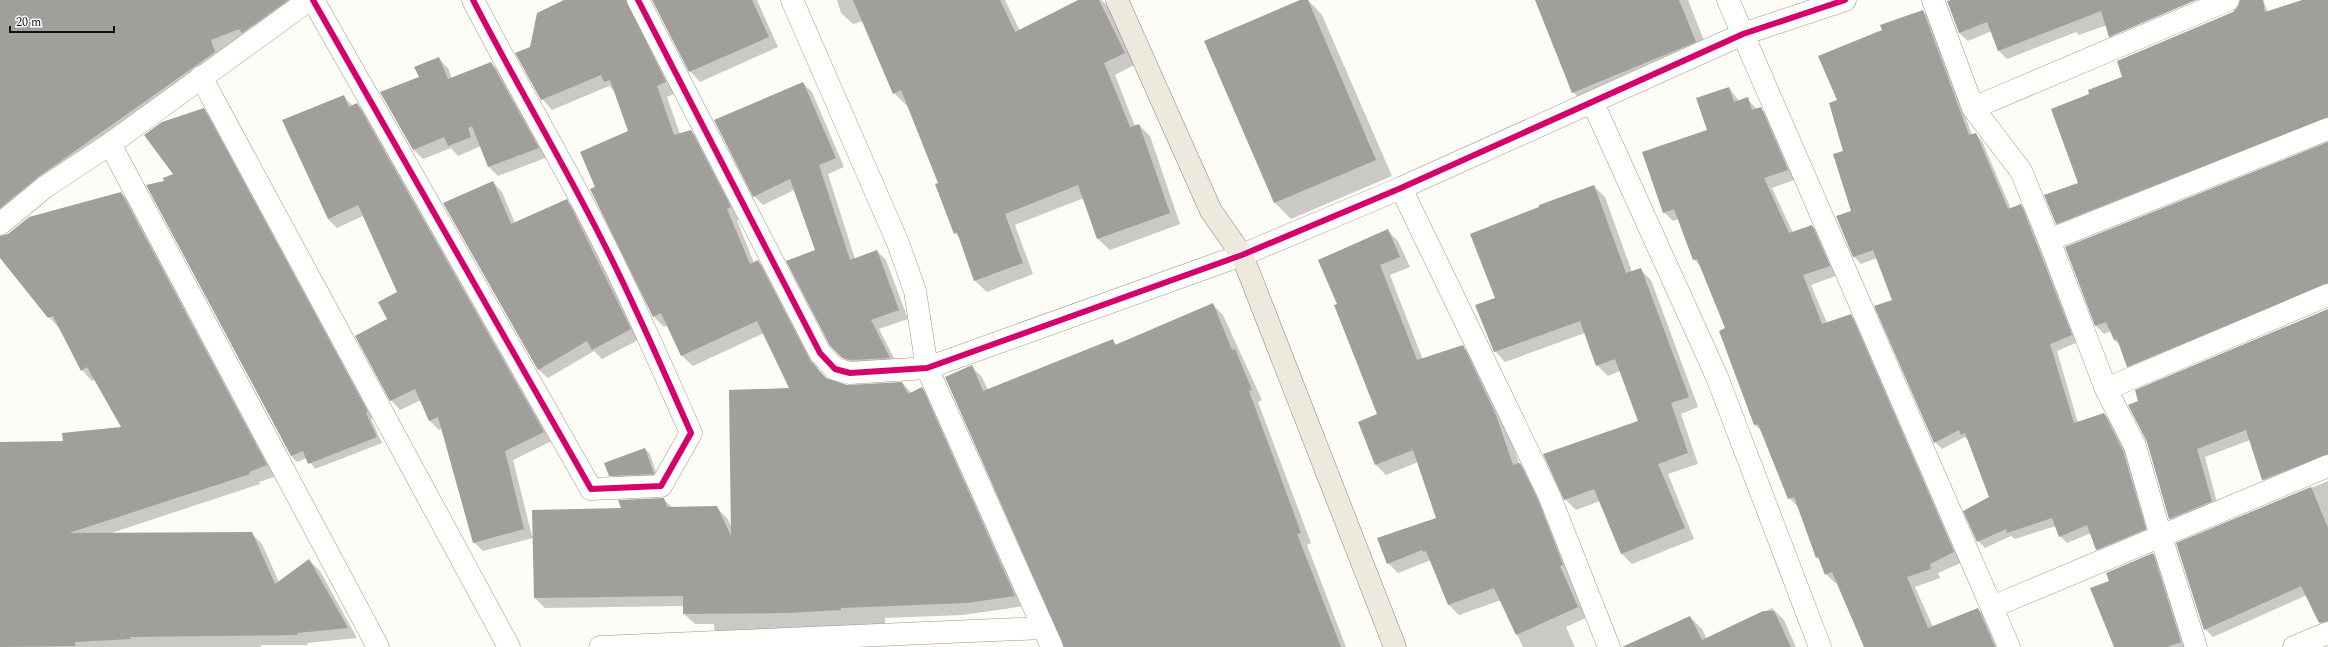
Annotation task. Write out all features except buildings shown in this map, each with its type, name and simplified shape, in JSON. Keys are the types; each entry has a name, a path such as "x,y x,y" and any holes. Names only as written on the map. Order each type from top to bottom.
{"main road":[{"path":"1117,0 1211,211 1242,255 1395,647"}],"street":[{"path":"0,224 45,187 110,144 309,0"},
{"path":"313,0 591,489 661,486 691,433 642,322 601,238 550,140 519,89 473,0"},
{"path":"638,0 820,353 835,369 850,373 927,368 1242,255 1402,188 1743,34 1845,0"},
{"path":"600,647 1048,637 927,368 915,291 898,243 792,0"},
{"path":"1728,0 2009,647"},
{"path":"1933,0 1973,108 2021,171 2106,389 2136,446 2161,537 2196,647"},
{"path":"1973,108 2228,0"},
{"path":"201,77 509,647"},
{"path":"1593,103 1717,376 1820,647"},
{"path":"2049,240 2328,129"},
{"path":"110,144 378,647"},
{"path":"1402,188 1549,495 1609,647"},
{"path":"2106,389 2328,295"},
{"path":"1992,607 2328,466"},
{"path":"2294,647 2328,633"}],"cycle path":[{"path":"313,0 591,489 661,486 691,433 648,335 613,262 473,0"},
{"path":"638,0 820,353 835,369 850,373 927,368 1242,255 1401,188 1743,34 1845,0"}]}
